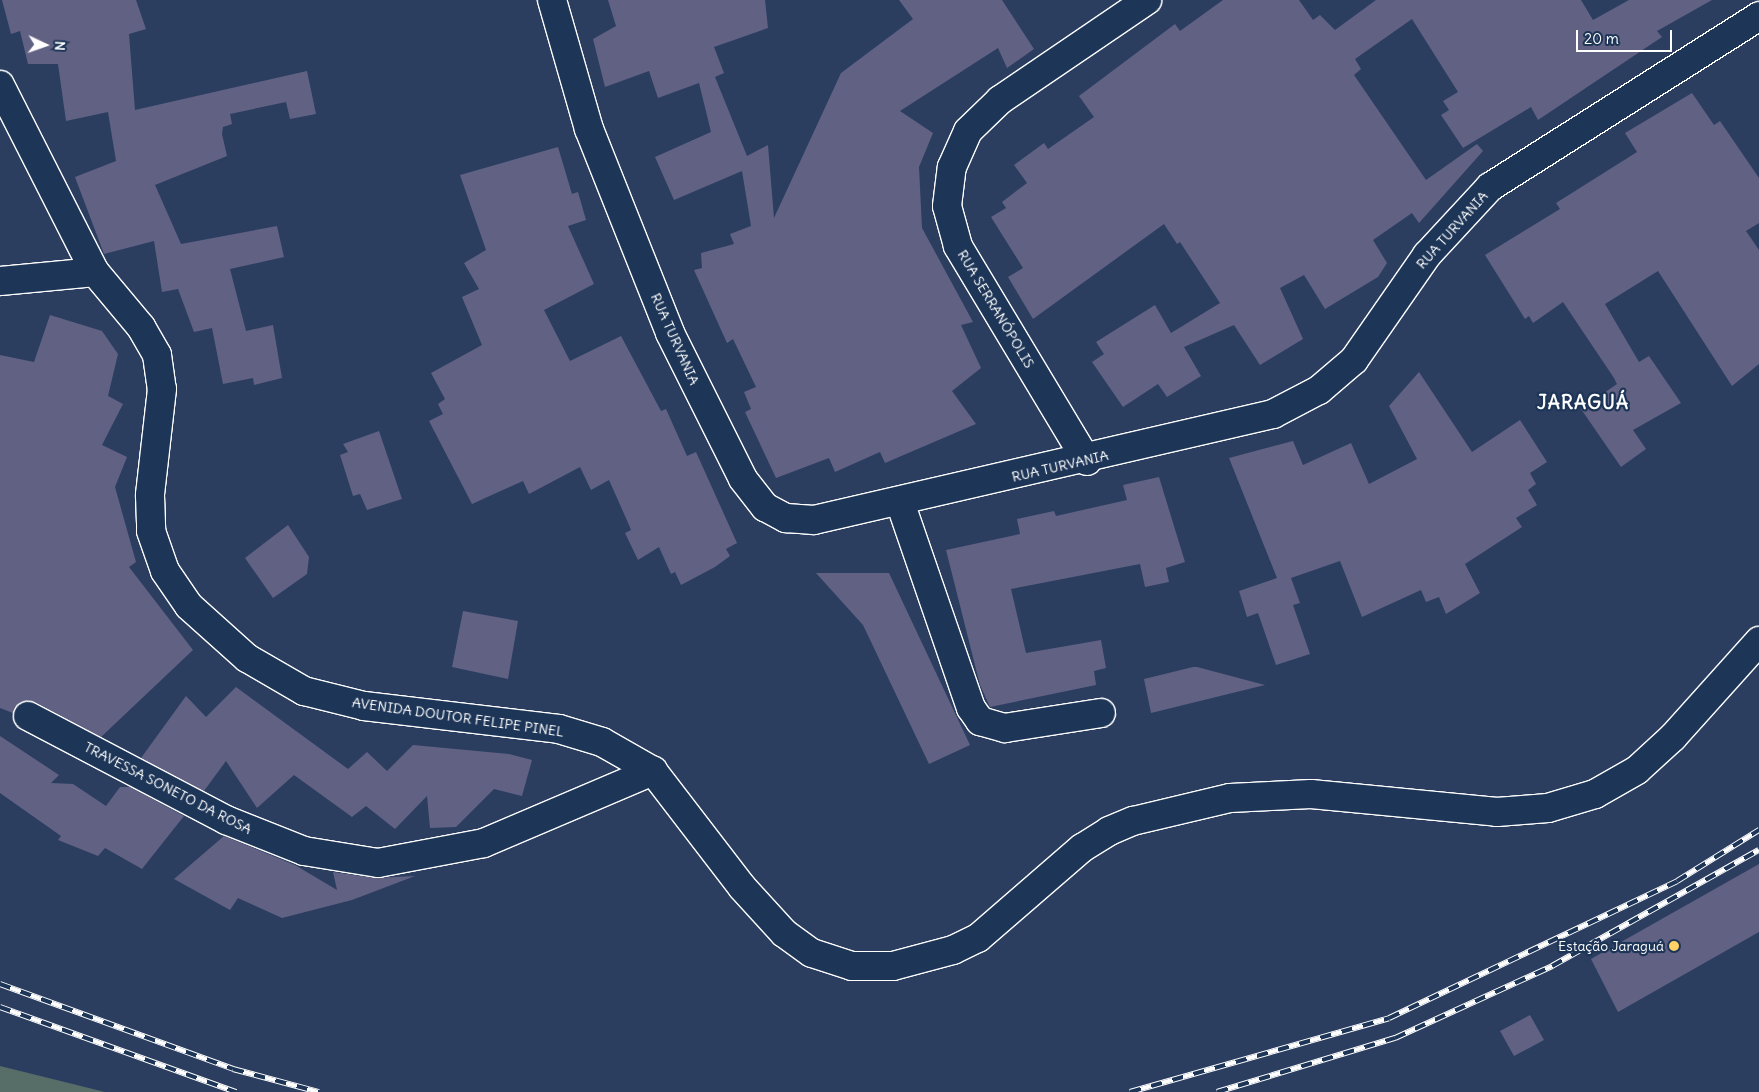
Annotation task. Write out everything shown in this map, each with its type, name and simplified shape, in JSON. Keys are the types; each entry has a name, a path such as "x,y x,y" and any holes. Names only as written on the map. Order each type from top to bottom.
{"street":[{"name":"RUA TURVANIA","path":"552,0 589,129 670,334 743,479 765,507 786,518 814,520 1087,461 1273,414 1319,390 1354,360 1427,255 1490,188 1759,16"},
{"name":"RUA SERRANÓPOLIS","path":"1087,461 958,246 947,206 952,167 968,131 1000,100 1147,0"},
{"name":"AVENIDA DOUTOR FELIPE PINEL","path":"0,86 95,272 141,327 158,355 162,389 150,495 152,531 165,571 189,606 247,658 304,691 364,706 559,729 602,742 653,771 742,887 784,933 812,953 852,966 893,966 923,961 978,938 1082,848 1133,821 1239,798 1311,794 1497,812 1548,808 1595,794 1637,770 1673,738 1759,641"},
{"path":"0,282 95,272"},
{"path":"900,502 971,708 980,721 1005,728 1101,713"},
{"name":"TRAVESSA SONETO DA ROSA","path":"28,716 226,820 304,851 378,863 484,843 653,771"}],"green space":[{"path":"0,1066 105,1092 0,1092"}],"building":[{"path":"2,0 136,0 146,29 129,34 135,110 307,71 316,114 290,119 286,102 230,114 232,124 223,127 222,134 227,156 155,185 181,244 277,226 284,257 230,269 246,331 273,325 282,378 254,385 253,378 223,384 212,328 194,332 178,289 162,292 154,241 104,254 75,177 116,161 108,112 66,121 58,64 28,64 20,31 11,34"},
{"path":"608,0 765,0 768,28 714,47 724,73 715,77 747,156 768,145 774,218 841,73 913,19 899,0 1002,0 1034,49 1007,68 998,48 900,111 933,133 919,167 922,228 973,322 961,325 981,368 952,391 976,424 885,463 880,452 835,472 829,458 776,478 745,412 751,409 744,392 756,387 733,339 727,343 694,270 702,268 701,253 734,244 730,234 751,226 742,171 674,200 655,157 711,132 699,83 658,98 649,71 605,87 593,39 616,26"},
{"path":"1223,0 1299,0 1313,20 1320,15 1335,30 1376,0 1581,0 1593,20 1629,0 1712,0 1657,31 1662,37 1538,120 1531,107 1463,148 1441,115 1449,110 1443,101 1458,92 1412,19 1355,59 1361,69 1354,75 1426,180 1477,144 1483,151 1419,223 1412,213 1373,240 1387,263 1378,277 1325,309 1304,275 1280,288 1303,339 1260,365 1234,325 1184,347 1201,376 1167,397 1158,384 1123,407 1092,362 1104,354 1096,342 1155,305 1171,333 1220,303 1180,242 1177,244 1164,224 1033,319 1008,277 1023,268 991,217 1006,208 1002,202 1027,183 1014,165 1044,143 1048,149 1094,117 1079,96 1175,24 1180,31"},
{"path":"1692,93 1714,125 1720,121 1759,178 1759,223 1746,231 1759,250 1759,364 1732,386 1658,271 1605,304 1639,362 1649,356 1681,403 1633,430 1646,449 1621,467 1581,409 1617,384 1614,378 1563,302 1533,323 1529,316 1525,319 1485,255 1560,209 1556,203 1637,152 1625,133"},
{"path":"558,147 572,194 578,192 586,220 568,226 594,284 544,310 570,361 621,336 661,411 666,409 687,456 696,452 737,543 726,549 730,556 715,567 681,585 675,572 671,574 659,547 638,560 625,533 631,530 609,480 591,490 580,467 529,494 523,481 472,504 429,421 443,414 438,404 445,399 431,373 482,345 462,297 479,289 464,263 486,250 460,175"},
{"path":"50,315 102,331 118,354 108,396 123,404 102,445 127,457 115,487 136,562 129,567 193,650 101,737 35,702 20,703 13,713 0,708 0,355 34,362"},
{"path":"1419,372 1472,452 1520,420 1547,462 1530,473 1536,484 1528,490 1537,505 1516,518 1522,527 1465,564 1480,593 1446,614 1439,597 1426,602 1421,590 1362,617 1340,561 1291,578 1300,603 1293,605 1310,654 1276,665 1258,613 1247,617 1239,591 1277,578 1229,458 1293,441 1303,465 1351,443 1369,484 1417,459 1389,406"},
{"path":"379,431 402,499 367,510 360,494 353,496 340,455 348,452 343,444"},
{"path":"1159,477 1185,562 1166,568 1169,582 1145,587 1140,564 1011,589 1026,653 1101,640 1106,668 1094,671 1096,685 990,707 980,685 946,550 1020,534 1017,519 1054,511 1056,516 1127,500 1123,485"},
{"path":"288,525 309,557 307,574 273,598 245,558"},
{"path":"816,573 889,573 970,745 929,764 863,625"},
{"path":"463,611 518,621 508,679 452,667"},
{"path":"1193,667 1265,685 1151,713 1144,679"},
{"path":"236,687 348,769 367,752 387,771 413,745 509,754 532,760 522,796 494,789 456,827 430,828 427,796 395,829 366,806 352,817 294,775 257,808 226,761 204,791 141,758 186,696 206,717"},
{"path":"0,736 59,775 51,783 73,784 106,806 120,787 130,787 184,816 142,869 105,848 98,856 58,840 61,836 0,793"},
{"path":"224,836 295,865 337,890 333,872 376,878 415,876 352,900 282,918 238,898 230,910 174,879"},
{"name":"Estação Jaraguá","path":"1759,864 1759,932 1618,1012 1591,959"},
{"path":"1530,1015 1544,1040 1514,1056 1500,1031"}],"railway":[{"path":"1130,1092 1389,1018 1677,881 1759,830"},
{"path":"1217,1092 1395,1038 1552,966 1759,850"},
{"path":"0,984 233,1069 319,1092"},
{"path":"0,1007 236,1092"}],"place":[{"name":"Estação Jaraguá","path":"1674,946"}],"district":[{"name":"JARAGUÁ","path":"1583,403"}]}
